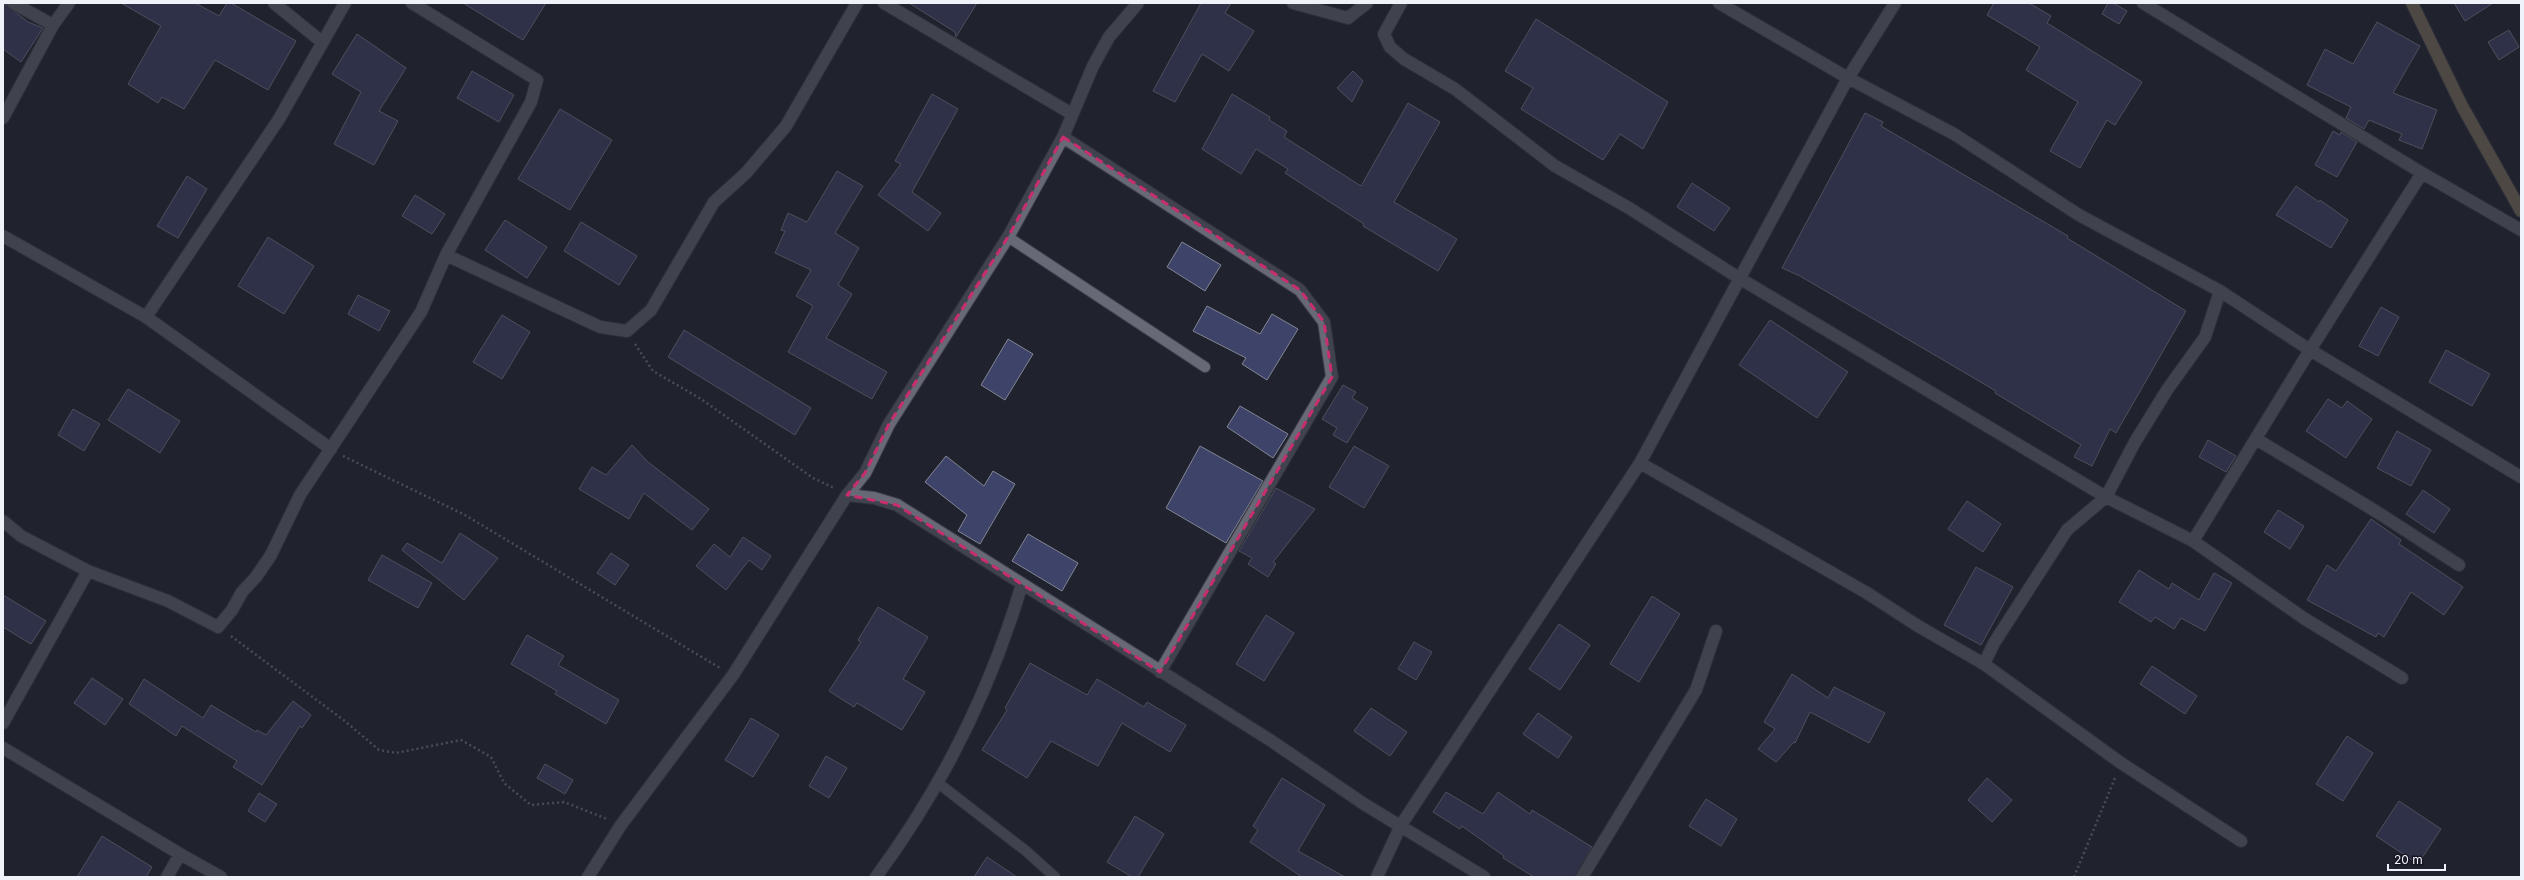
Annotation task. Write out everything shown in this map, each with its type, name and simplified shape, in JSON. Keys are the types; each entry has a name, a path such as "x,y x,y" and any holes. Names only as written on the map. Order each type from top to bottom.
{"street":[{"path":"13,3 53,25"},
{"path":"3,118 53,25 69,3"},
{"path":"274,3 322,42"},
{"path":"146,316 279,119 322,42 346,3"},
{"path":"3,521 21,536 88,571 168,601 218,627 232,610 242,592 256,577 271,555 300,495 421,312 446,255 531,102 537,80 412,3"},
{"path":"446,255 600,327 627,331 652,310 714,202 746,174 786,126 857,3"},
{"path":"884,3 1072,114"},
{"path":"588,877 621,825 733,675 847,495 865,473 888,424 1008,237 1063,137 1093,66 1109,37 1138,3"},
{"path":"1293,3 1348,18 1367,3"},
{"path":"1401,3 1384,34 1390,47 1404,59 1456,89 1555,166 1629,208 1739,278 2106,497 2193,541 2305,619 2402,678"},
{"path":"1719,3 1848,78 1954,134 2079,215 2220,291 2310,350 2521,477"},
{"path":"1377,877 1400,825 1640,463 1848,78 1895,3"},
{"path":"2412,3 2462,106 2521,211"},
{"path":"2147,4 2422,173 2521,230"},
{"path":"1063,137 1300,290 1324,322 1332,377 1160,672"},
{"path":"2193,541 2310,350 2422,173"},
{"path":"3,236 146,316 331,449"},
{"path":"1984,664 1994,643 2067,530 2106,497 2135,442 2167,390 2205,338 2220,291"},
{"path":"2256,439 2377,512 2459,565"},
{"path":"1640,463 1868,593 1984,664 2121,763 2241,841"},
{"path":"847,495 874,498 897,505 1484,877"},
{"path":"3,723 88,571"},
{"path":"876,877 910,831 938,783 1005,638 1022,584"},
{"path":"1582,877 1696,690 1716,631"},
{"path":"3,748 221,877"},
{"path":"167,877 180,854"}],"lane":[{"path":"1008,237 1205,367"},
{"path":"938,783 1026,851 1055,877"}],"path":[{"path":"627,331 653,371 701,399 813,478 847,495"},
{"path":"331,449 465,515 683,647 733,675"},
{"path":"218,627 346,722 379,750 396,753 461,740 491,757 504,783 532,805 564,802 621,825"},
{"path":"2074,877 2121,763"}],"highlighted area":[{"path":"1063,137 1300,290 1324,322 1332,377 1160,672 897,505 847,495 865,473 889,424 1008,237"}],"building":[{"path":"3,3 28,22 43,28 21,62 3,49"},
{"path":"121,3 195,3 219,16 227,3 231,3 296,41 268,90 215,60 184,109 162,97 158,103 128,84 161,26"},
{"path":"463,3 546,3 523,40"},
{"path":"909,3 977,3 956,37 955,32"},
{"path":"1201,3 1231,3 1225,13 1254,31 1229,71 1202,54 1175,102 1153,91"},
{"path":"1994,3 2029,3 2051,16 2047,23 2142,82 2115,125 2107,120 2080,168 2050,151 2078,102 2026,70 2040,47 1987,15"},
{"path":"2108,3 2113,3 2127,11 2119,24 2102,14"},
{"path":"2454,3 2493,3 2465,21"},
{"path":"1536,19 1668,102 1643,149 1620,134 1603,160 1521,109 1533,88 1505,71"},
{"path":"2377,22 2420,46 2393,93 2437,110 2422,149 2399,140 2402,134 2369,120 2364,129 2346,118 2351,107 2307,85 2325,49 2353,64"},
{"path":"2509,30 2519,47 2499,60 2488,42"},
{"path":"357,34 406,68 379,111 398,121 374,165 334,144 361,92 332,74"},
{"path":"472,71 514,95 499,122 457,98"},
{"path":"1353,71 1363,81 1352,102 1337,88"},
{"path":"932,94 958,109 912,192 941,213 928,231 878,195 901,164 895,161"},
{"path":"1232,94 1270,117 1269,120 1287,131 1284,137 1361,186 1408,103 1440,122 1394,202 1457,239 1438,271 1363,226 1364,224 1285,173 1288,169 1256,149 1241,174 1202,149"},
{"path":"560,109 612,140 570,210 518,179"},
{"path":"1865,113 1883,122 1881,126 2068,236 2067,238 2186,311 2116,433 2110,429 2092,466 2074,457 2081,445 1995,393 1996,391 1800,276 1782,268"},
{"path":"2333,131 2340,135 2341,132 2357,142 2337,177 2315,165"},
{"path":"837,171 863,186 835,233 859,248 838,285 852,294 826,338 887,372 872,399 788,352 813,306 796,296 811,270 775,253 785,231 781,230 788,213 807,222"},
{"path":"187,176 207,189 178,238 157,226"},
{"path":"1692,183 1730,208 1714,231 1677,207"},
{"path":"2296,186 2319,202 2320,200 2348,220 2331,248 2276,215"},
{"path":"415,195 445,214 432,234 402,216"},
{"path":"505,220 547,247 527,278 485,250"},
{"path":"581,222 637,256 619,285 564,251"},
{"path":"268,237 314,266 284,314 238,286"},
{"path":"1182,242 1221,265 1205,291 1167,267"},
{"path":"358,295 390,311 379,331 348,314"},
{"path":"1207,306 1260,334 1272,314 1298,329 1267,380 1242,364 1246,358 1193,331"},
{"path":"2381,307 2399,317 2378,356 2359,346"},
{"path":"502,315 530,332 502,379 473,362"},
{"path":"1770,320 1848,372 1817,418 1739,365"},
{"path":"684,330 811,408 795,435 668,357"},
{"path":"1008,339 1033,354 1005,400 981,385"},
{"path":"2446,350 2490,374 2472,406 2429,382"},
{"path":"1343,385 1356,392 1352,398 1368,408 1347,443 1333,435 1337,428 1322,419"},
{"path":"128,389 180,421 160,453 108,420"},
{"path":"2328,399 2342,408 2347,401 2372,419 2346,458 2306,431"},
{"path":"1240,406 1288,434 1273,458 1227,427"},
{"path":"73,409 100,424 84,451 58,435"},
{"path":"2397,431 2431,450 2411,486 2377,468"},
{"path":"2208,440 2236,456 2226,472 2199,457"},
{"path":"632,445 648,462 709,509 692,530 644,493 629,519 579,489 592,467 606,475"},
{"path":"1200,446 1263,481 1226,543 1166,508"},
{"path":"1354,446 1389,466 1364,508 1329,487"},
{"path":"946,456 984,486 993,471 1015,484 980,544 958,531 967,515 925,482"},
{"path":"1276,488 1315,509 1273,562 1276,564 1268,577 1248,564 1252,558 1239,551"},
{"path":"2423,490 2450,509 2434,533 2406,514"},
{"path":"1967,501 2001,524 1983,552 1948,529"},
{"path":"2278,510 2304,526 2290,549 2264,532"},
{"path":"2371,519 2401,540 2399,544 2463,587 2444,615 2411,592 2384,637 2378,633 2376,637 2307,600 2327,565 2336,571"},
{"path":"460,533 498,558 464,600 402,550 407,543 442,563"},
{"path":"1028,534 1078,563 1062,591 1012,561"},
{"path":"743,537 771,556 762,570 749,560 726,590 696,566 714,544 730,557"},
{"path":"611,553 629,565 615,585 597,573"},
{"path":"382,555 432,583 418,608 368,580"},
{"path":"1976,567 2013,587 1981,645 1944,625"},
{"path":"2139,570 2169,589 2172,583 2199,600 2214,573 2232,583 2205,631 2181,618 2174,629 2155,617 2151,622 2119,602"},
{"path":"3,595 46,621 31,644 3,627"},
{"path":"1652,596 1680,614 1639,682 1610,664"},
{"path":"878,607 928,637 903,679 925,692 902,730 857,703 854,707 829,691 861,642 858,640"},
{"path":"1266,615 1294,633 1264,681 1236,664"},
{"path":"1559,624 1590,645 1560,690 1529,669"},
{"path":"527,635 564,656 558,665 619,700 606,724 555,694 557,691 511,664"},
{"path":"1414,642 1432,652 1416,680 1398,669"},
{"path":"1030,663 1087,695 1097,679 1144,707 1147,702 1186,725 1170,752 1122,723 1098,766 1051,741 1027,778 982,750 1007,710 1005,708"},
{"path":"2152,666 2197,696 2185,714 2140,684"},
{"path":"1792,674 1828,698 1834,687 1885,713 1869,743 1810,712 1795,743 1794,742 1776,762 1758,749 1775,729 1764,722"},
{"path":"92,678 123,699 105,725 74,703"},
{"path":"144,679 203,718 211,705 256,732 257,730 266,735 293,701 311,715 302,728 300,726 262,785 233,767 237,761 182,726 176,736 129,704"},
{"path":"1371,708 1407,732 1390,756 1354,731"},
{"path":"1538,713 1572,737 1558,758 1523,734"},
{"path":"751,718 779,735 753,777 725,760"},
{"path":"2347,736 2373,753 2343,801 2316,784"},
{"path":"826,756 847,768 829,798 809,786"},
{"path":"545,764 573,780 565,794 537,778"},
{"path":"1282,778 1325,805 1298,851 1345,877 1302,877 1250,842 1258,830 1253,826"},
{"path":"1987,778 2012,800 1992,822 1968,800"},
{"path":"1446,792 1483,814 1498,792 1530,814 1532,810 1592,847 1575,877 1534,877 1503,858 1504,856 1462,826 1460,829 1433,812"},
{"path":"259,793 277,804 265,822 248,811"},
{"path":"1706,799 1737,819 1721,846 1689,826"},
{"path":"2399,801 2441,829 2418,864 2376,836"},
{"path":"1135,816 1164,834 1138,877 1132,877 1107,862"},
{"path":"102,836 152,867 146,877 77,877"},
{"path":"987,857 1017,877 974,877"}]}
